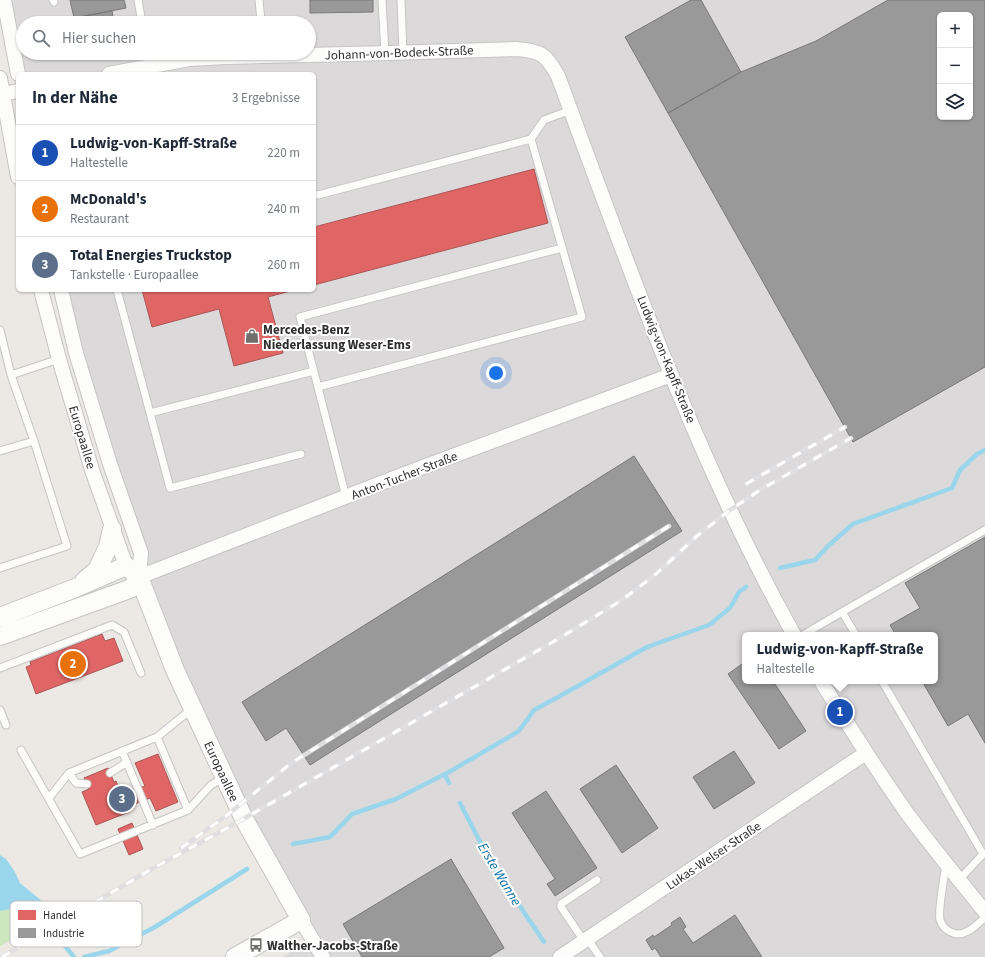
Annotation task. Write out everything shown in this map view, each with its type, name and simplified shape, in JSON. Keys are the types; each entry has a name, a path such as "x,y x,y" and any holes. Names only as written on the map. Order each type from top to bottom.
{"street":[{"path":"4,0 18,72"},
{"name":"Johann-von-Bodeck-Straße","path":"316,55 516,49 530,50 543,54 552,65 558,76"},
{"name":"Johann-von-Bodeck-Straße","path":"115,72 149,60"},
{"name":"Ludwig-von-Kapff-Straße","path":"558,76 671,375 744,539 765,582 792,632"},
{"path":"0,78 16,167"},
{"path":"2,94 16,90"},
{"name":"Europaallee","path":"42,292 59,359 92,470 112,529 133,572 244,819 323,957"},
{"name":"Europaallee","path":"61,292 76,353 105,449 141,553 133,572"},
{"name":"Anton-Tucher-Straße","path":"133,572 346,496 671,375"},
{"path":"78,587 97,570 108,547 112,529"},
{"path":"0,617 78,587 133,572 132,588 0,636"},
{"path":"823,684 866,753 905,809 946,864 985,912"},
{"name":"Lukas-Welser-Straße","path":"560,957 866,753"},
{"path":"235,957 301,920"}],"lane":[{"path":"138,0 141,16"},
{"path":"259,0 261,16"},
{"path":"382,0 385,53"},
{"path":"403,53 401,0 407,0"},
{"path":"316,194 531,139 544,120 571,110"},
{"path":"318,387 582,317 531,139"},
{"path":"346,496 300,317 562,248"},
{"path":"118,292 170,488 301,454"},
{"path":"0,330 12,375 68,546 0,568"},
{"path":"12,375 59,359"},
{"path":"150,413 314,371"},
{"path":"0,451 34,441"},
{"path":"808,632 985,530"},
{"path":"842,612 854,632"},
{"path":"0,668 112,625 124,632 141,673"},
{"path":"884,684 984,854 959,880"},
{"path":"49,798 69,773 157,737 193,708"},
{"path":"0,710 6,725"},
{"path":"157,737 188,810"},
{"path":"21,750 80,854 188,810 211,785 225,777"},
{"path":"122,751 153,824"},
{"path":"110,773 127,762"},
{"path":"69,773 76,783 87,784"},
{"path":"946,864 940,911 940,920 944,928 955,934 962,934 985,918"},
{"path":"597,880 561,904 561,907 600,957"}],"shaded area":[{"path":"0,0 985,0 985,957 282,957 315,938 235,789 151,593 59,292 316,292 316,72 16,72 16,84"}],"green space":[{"path":"10,909 10,940 0,946 0,911"}],"water":[{"path":"0,855 6,859 15,872 20,883 42,901 10,901 10,909 0,911"}],"building: Handel":[{"path":"534,169 548,223 316,284 316,226"},
{"path":"143,292 287,292 268,297 283,353 234,366 219,309 152,327"},
{"path":"102,634 105,641 114,638 123,661 36,694 26,667 31,665 30,662"},
{"path":"158,754 178,802 156,811 150,798 127,807 122,795 145,786 135,763"},
{"path":"108,768 114,782 116,781 129,812 96,825 82,792 89,789 84,778"},
{"path":"132,823 143,849 129,855 118,829"}],"building: Industrie":[{"path":"70,0 124,0 126,8 84,16 74,16"},
{"path":"310,0 373,0 373,12 310,13"},
{"path":"691,0 701,0 741,72 668,113 625,37"},
{"path":"888,0 985,0 985,367 853,442 668,113 741,72 816,41"},
{"path":"112,11 113,16 85,16"},
{"path":"634,456 682,531 310,765 286,728 266,741 242,702"},
{"path":"985,537 985,743 968,714 948,726 924,684 938,684 938,632 894,632 890,625 920,608 905,583"},
{"path":"742,664 742,684 775,684 806,731 779,749 728,674"},
{"path":"734,751 755,783 714,809 693,777"},
{"path":"616,765 658,828 622,853 580,789"},
{"path":"546,791 597,868 555,896 547,884 555,879 512,813"},
{"path":"451,859 504,948 489,957 362,957 343,924"},
{"path":"735,915 762,957 661,957 655,948 652,950 646,940 653,935 654,937 672,925 671,923 680,917 686,927 683,929 693,943"}],"waterway":[{"path":"780,568 815,560 828,546 853,524 952,488 960,470 977,454 985,450"},
{"path":"293,844 330,837 352,814 396,799 449,772 519,731 534,710 647,647 709,625 730,608 739,592 746,587"},
{"name":"Erste Wanne","path":"445,775 449,783"},
{"name":"Erste Wanne","path":"460,803 491,863 544,942"},
{"path":"142,934 247,869"},
{"path":"66,947 74,957"},
{"path":"84,957 109,951 117,947"}],"railway":[{"path":"746,484 845,427"},
{"path":"97,901 558,639 622,600 656,574 697,536 730,510 760,490 851,438"},
{"path":"181,848 226,816 290,764 669,526"},
{"path":"2,957 19,947"}],"place":[{"name":"Mercedes-Benz Niederlassung Weser-Ems","path":"252,336"},
{"name":"McDonald's","path":"73,664"},
{"name":"Ludwig-von-Kapff-Straße","path":"840,712"},
{"name":"Total Energies Truckstop","path":"122,799"},
{"name":"Walther-Jacobs-Straße","path":"256,945"}]}
